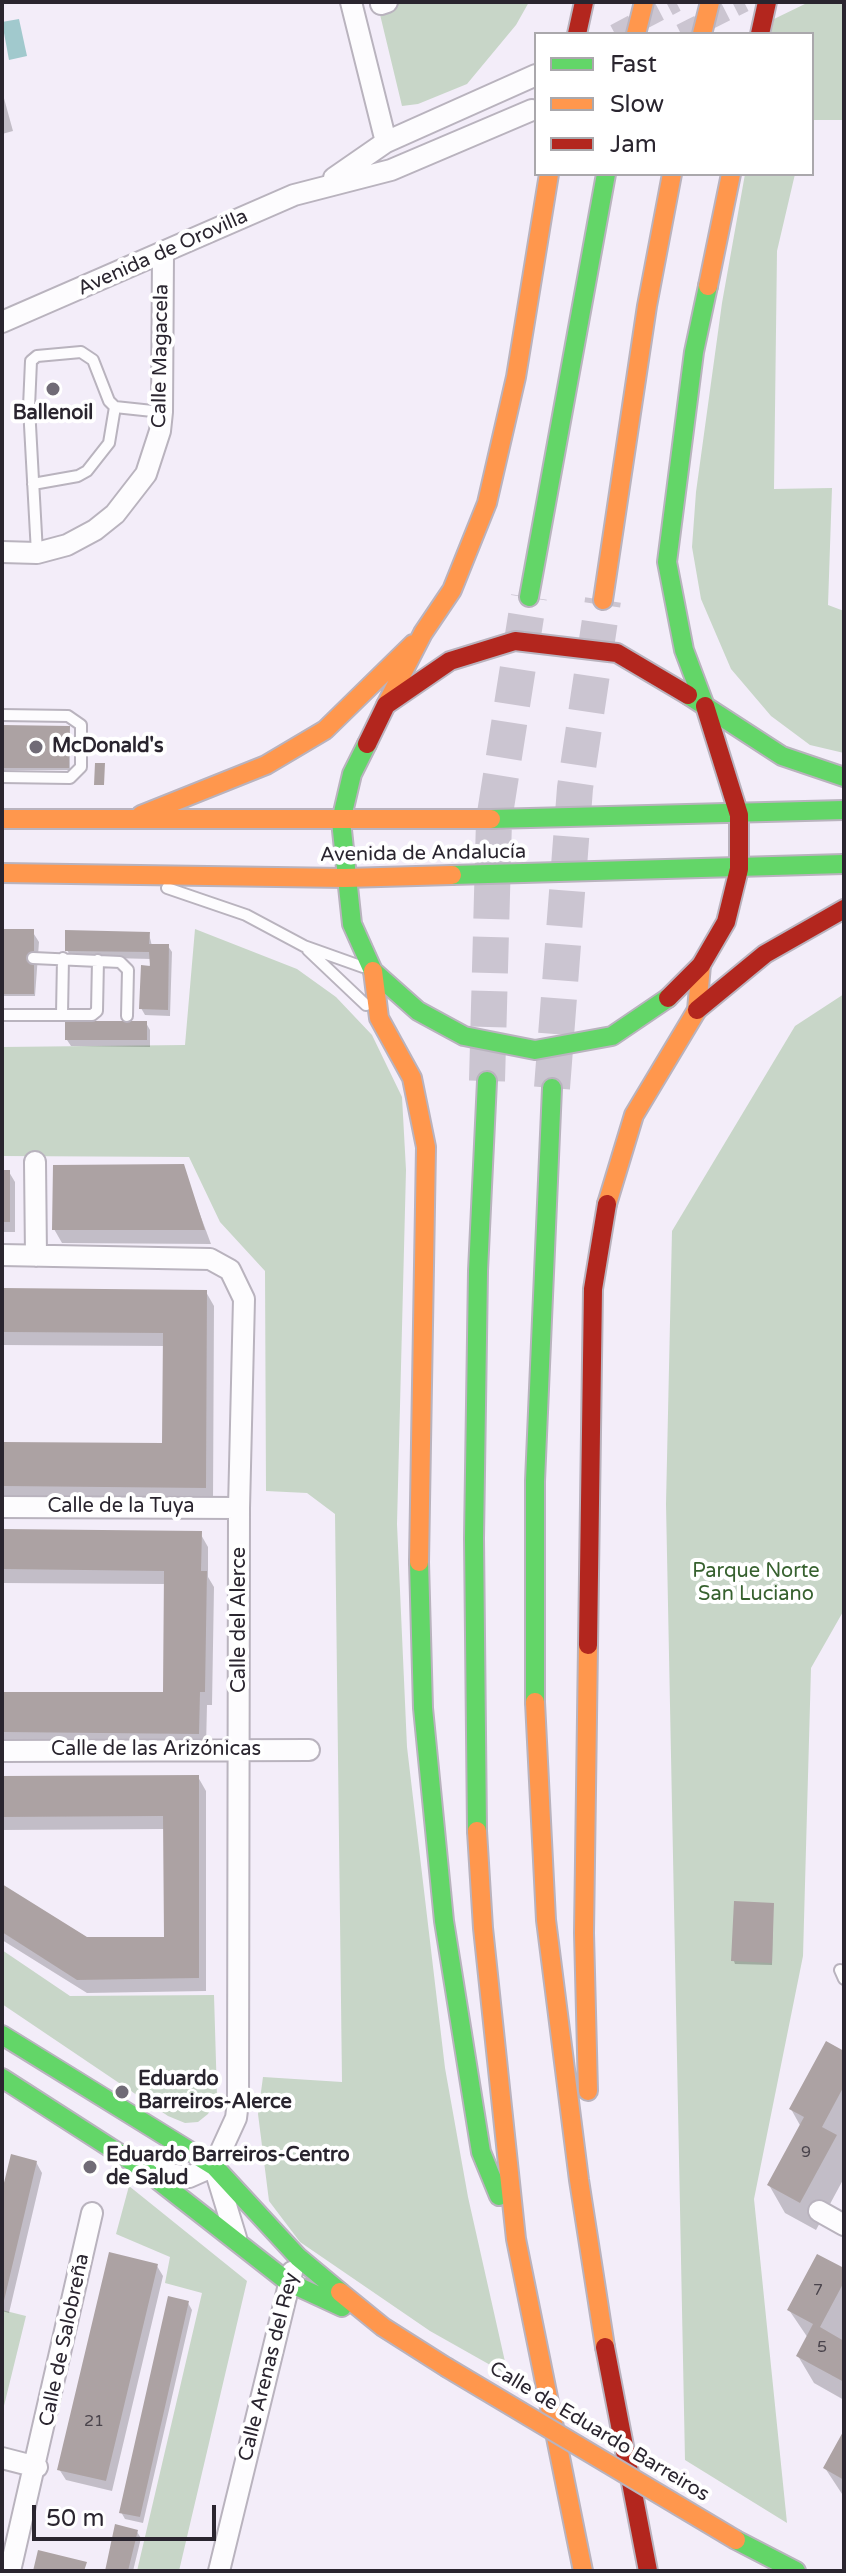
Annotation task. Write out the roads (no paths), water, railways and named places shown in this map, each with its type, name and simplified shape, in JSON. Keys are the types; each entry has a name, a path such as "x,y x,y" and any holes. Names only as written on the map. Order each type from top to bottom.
{"main road":[{"path":"577,32 584,2"},
{"path":"636,32 644,2"},
{"path":"702,32 710,2"},
{"path":"760,32 767,2"},
{"path":"516,2239 481,2152 444,1921 423,1708 418,1592 426,1147 412,1078 379,1018 373,971 352,924 341,821 352,774 423,633 452,590 487,503 516,377 549,176"},
{"path":"529,597 606,176"},
{"path":"603,600 647,306 672,176"},
{"path":"373,971 418,1011 464,1036 535,1050 612,1036 662,1004 701,965 726,922 739,869 739,815 680,635 667,562 694,352 731,176"},
{"path":"128,820 266,765 325,730 423,633"},
{"path":"386,705 450,661 515,641 617,653 782,756 844,777"},
{"name":"Avenida de Andalucía","path":"2,819 341,821 739,815 844,810"},
{"name":"Avenida de Andalucía","path":"2,873 345,878 844,864"},
{"path":"579,2180 588,2115 584,1917 593,1289 611,1182 634,1115 697,1010 765,954 844,909"},
{"path":"697,1010 701,965"},
{"path":"487,1081 477,1302 475,1796 483,1928 516,2239 583,2571"},
{"path":"552,1088 535,1481 535,1701 546,1920 579,2180 606,2351 648,2571"},
{"name":"Calle de Eduardo Barreiros","path":"2,2035 214,2166 298,2257 383,2327 736,2540 796,2571"},
{"name":"Calle de Eduardo Barreiros","path":"2,2078 145,2170 236,2238 288,2282 383,2327"}],"street":[{"path":"351,2 386,142"},
{"name":"Avenida de Orovilla","path":"324,185 386,142 534,76"},
{"name":"Avenida de Orovilla","path":"2,322 324,185 391,170 532,110"},
{"name":"Calle Magacela","path":"2,552 37,553 67,545 115,514 146,474 160,431 162,412 163,254"},
{"path":"35,1162 36,1256"},
{"name":"Calle del Alerce","path":"2,1255 210,1259 230,1270 244,1299 239,1508 238,2102 236,2118 214,2166"},
{"name":"Calle de la Tuya","path":"2,1507 239,1508"},
{"name":"Calle de las Arizónicas","path":"2,1751 309,1750"},
{"path":"145,2170 189,2177 214,2166 236,2238"},
{"path":"819,2211 844,2225"},
{"name":"Calle de Salobreña","path":"10,2571 37,2467 92,2213"},
{"name":"Calle Arenas del Rey","path":"219,2571 288,2282 298,2257"},
{"path":"2,2458 37,2467"}],"lane":[{"path":"37,553 31,361 37,356 81,352 93,360 109,401 115,407 162,412"},
{"path":"33,484 78,476 87,471 109,443 115,407"},
{"path":"2,715 68,716 81,725 81,767 70,778 2,777"},
{"path":"123,873 246,915 304,946 373,971"},
{"path":"304,946 379,1018"},
{"path":"33,958 120,962 128,970 127,1016"},
{"path":"62,1014 63,958"},
{"path":"2,1015 97,1011 98,960"}],"tunnel":[{"path":"619,32 676,2"},
{"path":"685,32 744,2"},
{"path":"487,1081 494,820 529,597"},
{"path":"552,1088 575,788 603,600"}],"place":[{"name":"Ballenoil","path":"53,389"},
{"name":"McDonald's","path":"36,747"},
{"name":"Eduardo Barreiros-Alerce","path":"122,2092"},
{"name":"Eduardo Barreiros-Centro de Salud","path":"90,2167"}],"park label":[{"name":"Parque Norte San Luciano","path":"756,1584"}]}
